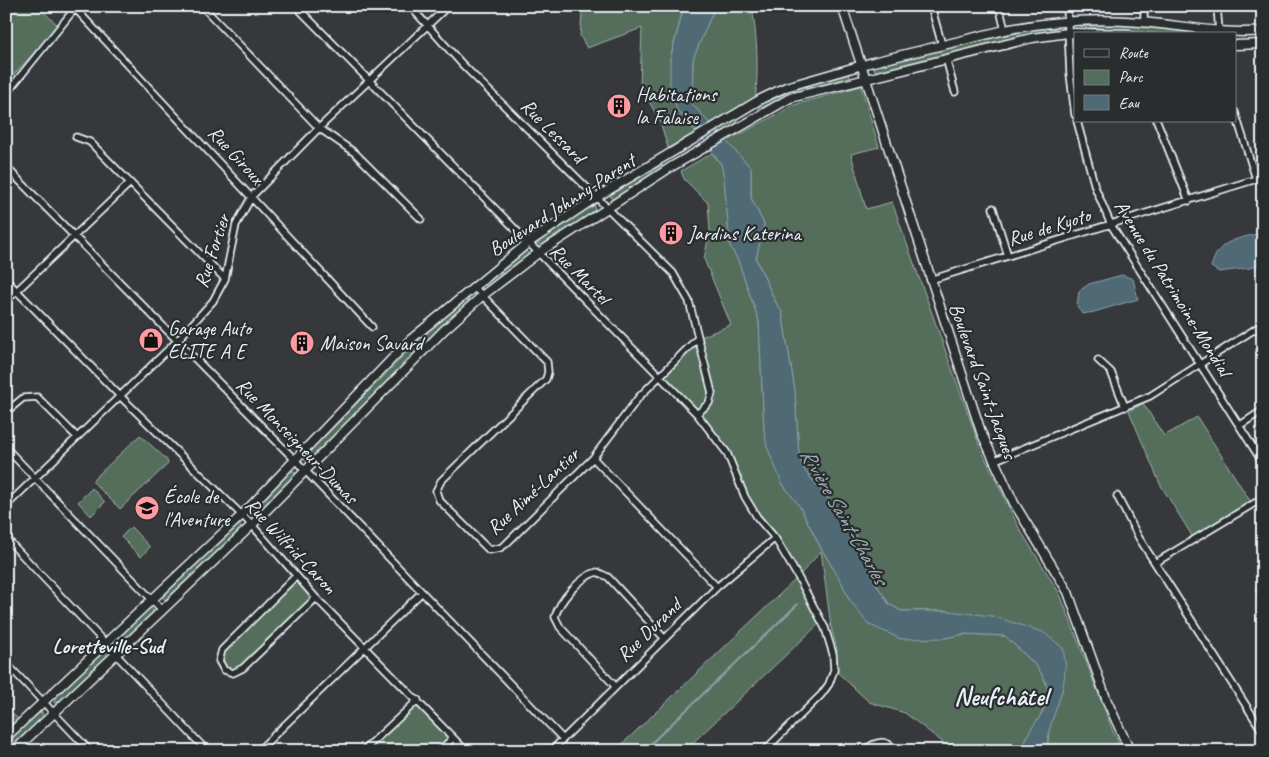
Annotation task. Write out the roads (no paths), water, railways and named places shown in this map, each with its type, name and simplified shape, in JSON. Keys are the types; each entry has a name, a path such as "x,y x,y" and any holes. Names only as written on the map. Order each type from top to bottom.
{"street":[{"path":"202,6 319,128 355,153 421,220"},
{"name":"Rue Martel","path":"296,6 537,254 697,414 724,447 745,497 757,517 775,538 826,628 833,654 834,670 829,684 821,695 764,751"},
{"name":"Rue Lessard","path":"410,6 462,64 609,207 673,273 689,301 712,393 709,403 697,414"},
{"name":"Rue Fortier","path":"6,506 178,341 213,301 225,279 234,232 242,211 252,196 319,128 448,6"},
{"name":"Boulevard Saint-Jacques","path":"842,6 978,423 993,461 1014,503 1068,592 1107,701 1130,751"},
{"path":"931,6 942,45"},
{"path":"1000,6 1005,30"},
{"path":"1067,6 1070,74 1074,107"},
{"path":"1144,6 1144,22"},
{"path":"1218,6 1219,32"},
{"path":"6,94 75,7"},
{"name":"Rue Giroux","path":"75,7 372,327"},
{"name":"Boulevard Johnny-Parent","path":"6,737 44,703 296,461 410,340 473,286 528,243 597,197 761,99 801,82 942,45 1005,30 1068,21 1096,19 1144,22 1219,32 1263,31"},
{"name":"Boulevard Johnny-Parent","path":"14,751 252,525 444,330 482,296 537,254 671,167 766,110 798,95 1009,42 1074,33"},
{"path":"1236,45 1263,44"},
{"path":"946,58 956,92"},
{"path":"1236,115 1260,178"},
{"name":"Avenue du Patrimoine-Mondial","path":"1077,122 1095,187 1111,225 1263,463"},
{"path":"1157,122 1189,201"},
{"path":"76,137 90,142 225,279"},
{"name":"Rue Monseigneur-Dumas","path":"6,167 296,461 563,739"},
{"name":"Rue de Kyoto","path":"930,280 1260,178"},
{"path":"6,301 130,183"},
{"path":"993,208 1008,256"},
{"name":"Rue Wilfrid-Caron","path":"6,280 120,396 242,514 316,598 466,751"},
{"name":"Rue Aimé-Lantier","path":"473,286 546,362 548,376 441,481 436,491 439,500 485,547 496,550 506,544 593,458 639,397 698,338"},
{"path":"993,461 1150,396 1263,324"},
{"path":"1098,360 1111,372 1125,407"},
{"path":"6,412 23,398 37,397 77,438"},
{"path":"1239,426 1263,410"},
{"path":"6,448 162,610"},
{"path":"593,458 717,587"},
{"path":"1118,496 1155,563 1263,732"},
{"path":"1155,563 1263,498"},
{"path":"6,538 207,751"},
{"name":"Rue Durand","path":"551,751 717,587 775,538"},
{"path":"615,686 560,627 555,617 559,606 585,578 597,572 608,577 664,638"},
{"path":"296,576 222,650 219,661 224,670 233,673 243,668 316,598"},
{"path":"1263,583 1260,590 1263,599"},
{"path":"258,751 421,593"},
{"path":"6,663 90,751"},
{"path":"362,751 418,700"},
{"path":"439,751 453,738"},
{"path":"864,751 870,745 881,741 891,744 897,751"}],"water":[{"name":"Rivière Saint-Charles","path":"684,6 715,6 693,59 692,104 751,168 751,198 764,224 756,259 782,312 795,391 799,456 805,471 853,529 876,584 889,604 901,611 948,611 992,616 1043,632 1063,648 1064,681 1049,731 1047,751 1024,751 1029,733 1044,709 1047,697 1047,687 1043,677 1030,659 1005,636 965,634 945,638 901,639 868,624 849,599 800,507 782,483 767,447 764,430 759,321 738,260 730,246 724,177 721,164 700,134 677,110 670,86 670,60"},
{"path":"1263,232 1263,263 1250,268 1219,272 1211,267 1214,257 1224,245 1237,239"},
{"path":"1122,275 1133,279 1138,299 1082,314 1077,306 1079,291 1089,284"}],"waterway":[{"path":"643,751 798,604"}],"place":[{"name":"Habitations la Falaise","path":"619,106"},
{"name":"Jardins Katerina","path":"671,233"},
{"name":"Garage Auto ELITE A E","path":"151,340"},
{"name":"Maison Savard","path":"302,343"},
{"name":"École de l'Aventure","path":"147,508"}],"district":[{"name":"Loretteville-Sud","path":"108,646"},
{"name":"Neufchâtel","path":"1001,697"}]}
